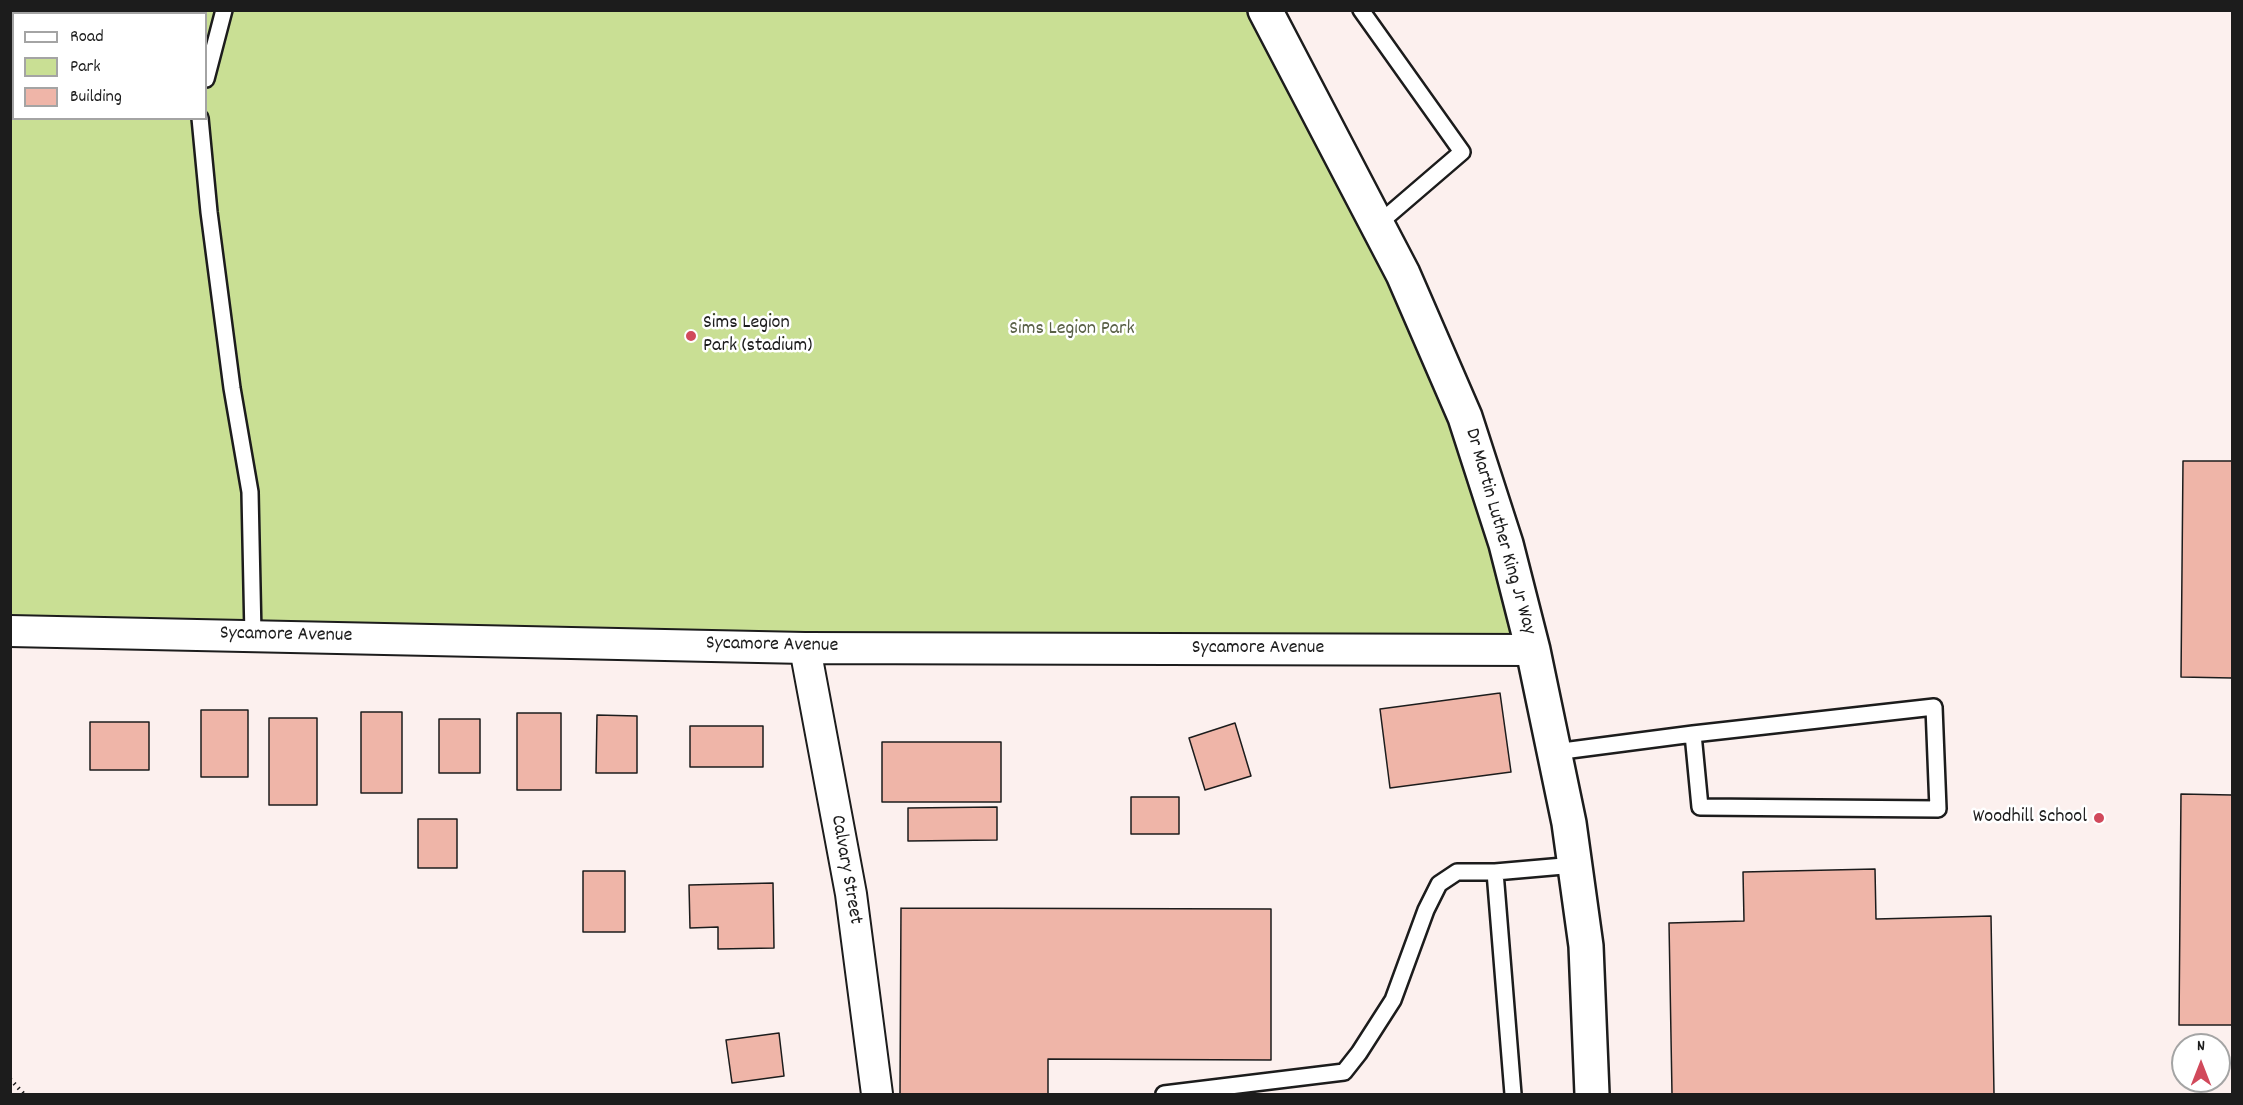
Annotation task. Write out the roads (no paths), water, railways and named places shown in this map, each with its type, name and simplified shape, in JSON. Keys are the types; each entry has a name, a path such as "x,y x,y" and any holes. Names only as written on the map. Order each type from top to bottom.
{"main road":[{"name":"Dr Martin Luther King Jr Way","path":"1265,10 1403,274 1465,417 1506,544 1555,752 1575,865 1586,946 1592,1095"}],"street":[{"name":"Sycamore Avenue","path":"10,631 805,648 1533,651"},
{"name":"Calvary Street","path":"805,648 851,894 877,1095"}],"lane":[{"path":"207,74 224,10"},
{"path":"1360,10 1462,152 1377,225"},
{"path":"200,120 208,212 230,376 250,492 253,636"},
{"path":"1555,752 1693,734 1934,707 1938,809 1700,807 1693,734"},
{"path":"1164,1095 1344,1072 1393,1000 1426,910 1439,884 1458,872 1495,872 1575,865"},
{"path":"1495,872 1513,1095"}],"place":[{"name":"Sims Legion Park (stadium)","path":"691,336"},
{"name":"Woodhill School","path":"2099,818"}],"park label":[{"name":"Sims Legion Park","path":"1072,330"}]}
